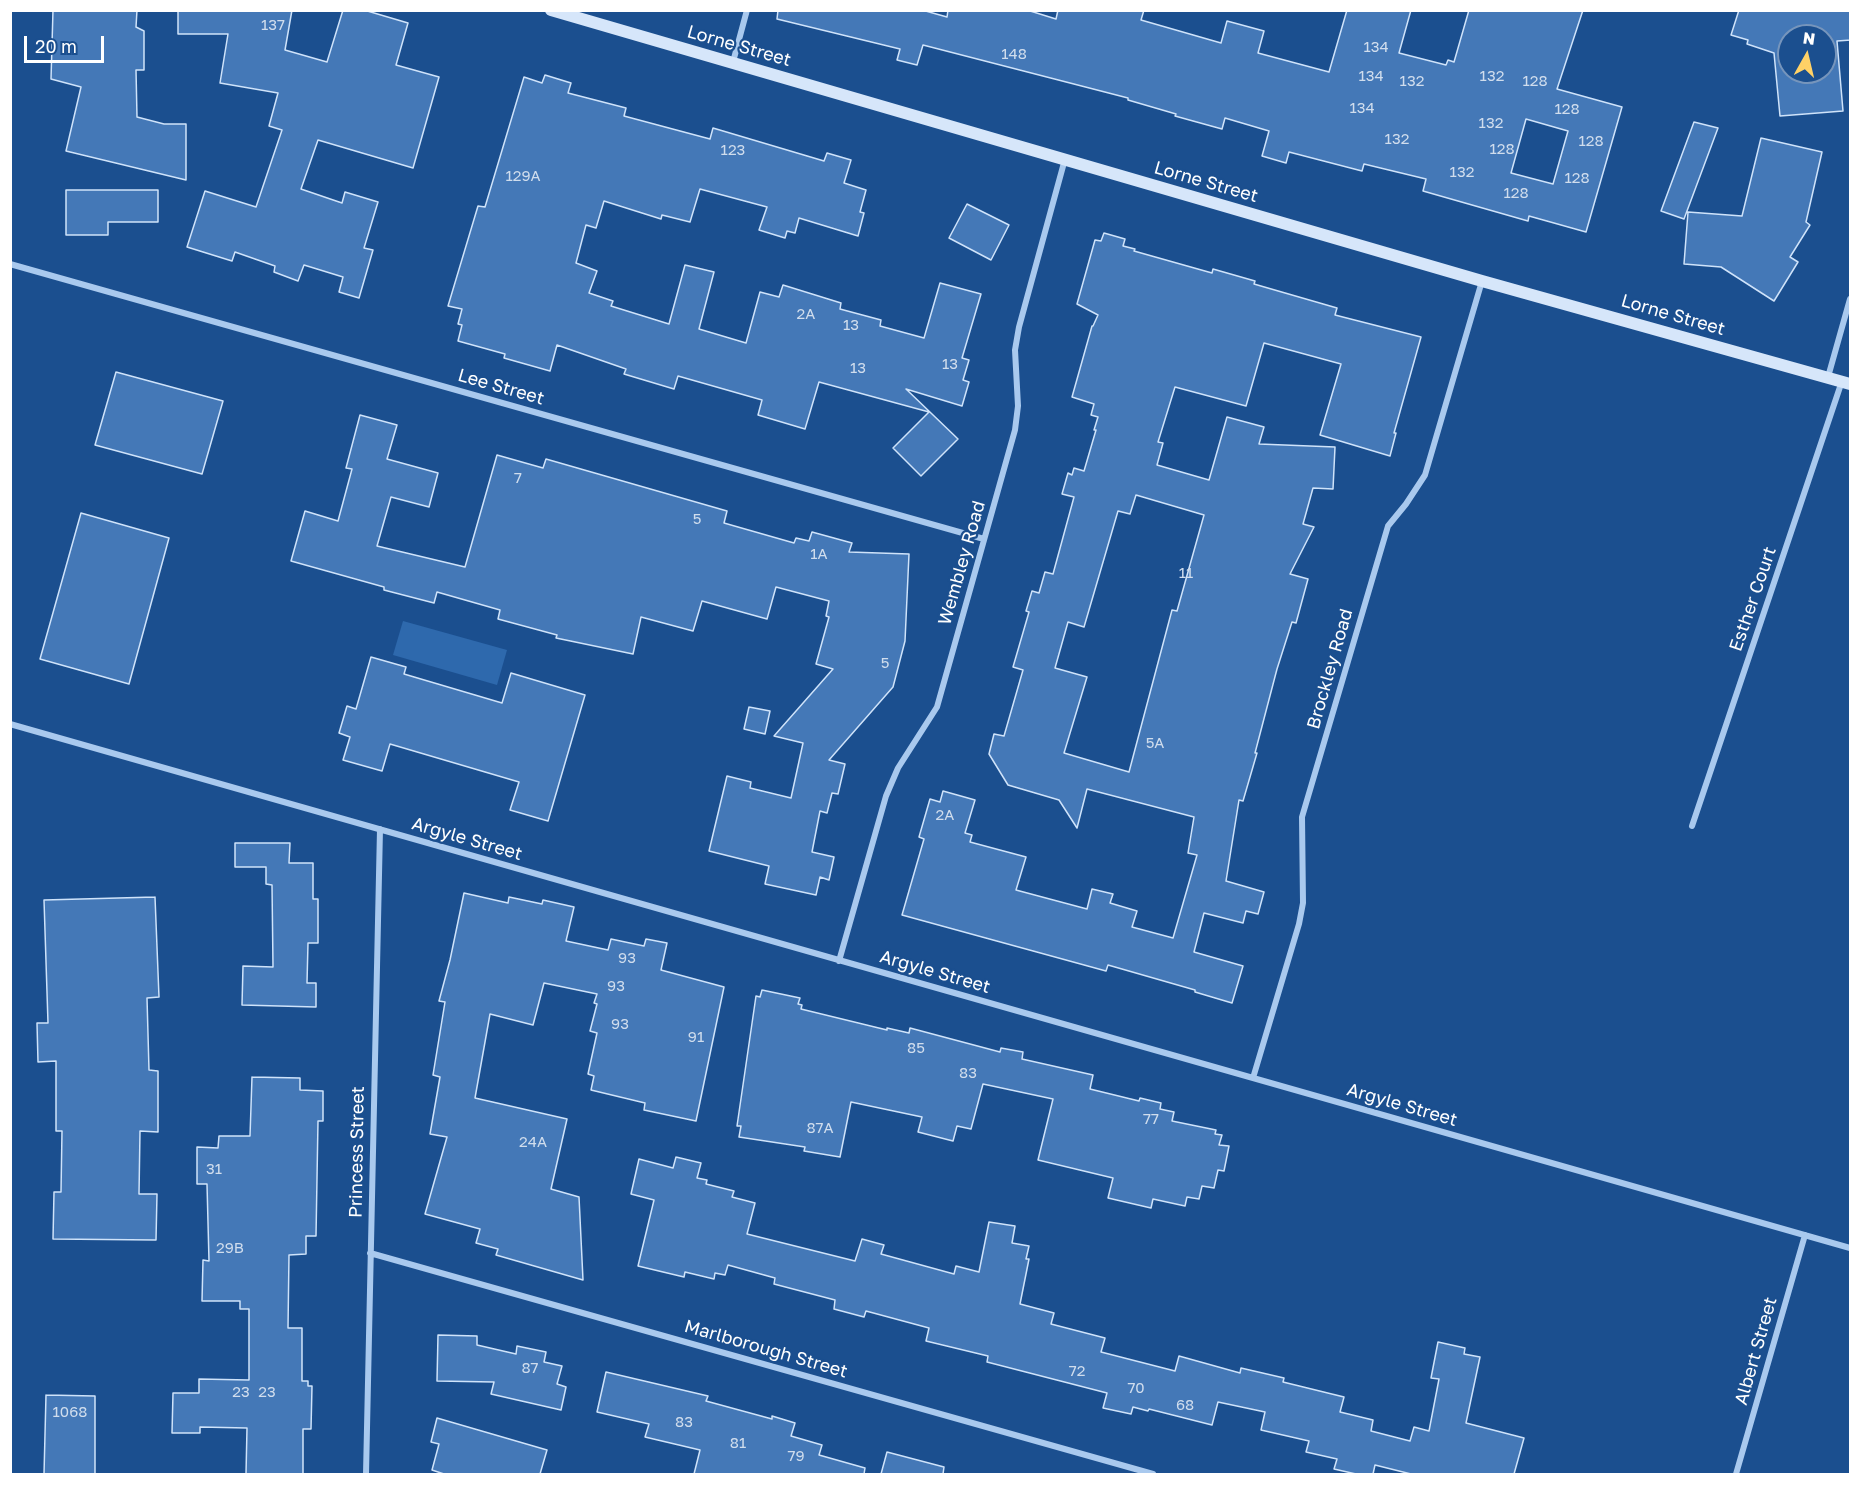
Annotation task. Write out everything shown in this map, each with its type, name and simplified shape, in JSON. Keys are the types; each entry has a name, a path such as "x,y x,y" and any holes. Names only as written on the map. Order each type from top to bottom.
{"street":[{"name":"Lorne Street","path":"551,10 1482,281 1846,383"},
{"path":"732,63 747,10"},
{"name":"Wembley Road","path":"839,960 886,796 898,768 937,707 1015,430 1018,406 1015,350 1019,327 1065,159"},
{"name":"Lee Street","path":"10,264 984,539"},
{"name":"Brockley Road","path":"1253,1078 1299,924 1303,903 1302,817 1388,526 1425,475 1482,281"},
{"path":"1828,377 1851,299"},
{"name":"Esther Court","path":"1692,826 1846,383"},
{"name":"Argyle Street","path":"10,724 1851,1248"},
{"name":"Princess Street","path":"366,1474 380,830"},
{"name":"Albert Street","path":"1736,1474 1805,1235"},
{"name":"Marlborough Street","path":"370,1252 1153,1474"}],"shaded area":[{"path":"403,621 507,650 497,685 393,655"}],"building":[{"path":"53,10 137,10 136,27 144,31 144,70 136,70 137,117 164,124 186,124 186,180 66,151 81,87 51,79"},
{"path":"178,10 292,10 285,50 327,62 343,10 364,10 408,23 396,65 439,77 413,168 318,140 301,189 342,203 345,192 378,202 364,248 373,250 359,298 339,292 343,277 304,265 298,281 274,272 275,266 235,252 232,261 187,247 205,191 256,207 282,130 269,126 278,93 220,83 228,34 178,34"},
{"path":"778,10 922,10 947,17 948,10 1027,10 1056,19 1058,10 1144,10 1141,20 1221,43 1227,21 1264,31 1258,53 1329,72 1347,10 1411,10 1399,53 1446,65 1448,60 1454,62 1469,10 1583,10 1557,89 1622,107 1586,232 1529,216 1528,221 1423,191 1426,179 1364,164 1362,171 1289,152 1286,163 1262,156 1269,131 1225,118 1222,129 1175,116 1176,114 1128,100 1128,98 923,45 917,65 897,60 900,49 777,19","holes":["1526,119 1568,131 1553,184 1511,173"]},
{"path":"1739,10 1851,10 1851,40 1837,41 1843,111 1780,116 1774,53 1747,44 1748,40 1731,35"},
{"path":"545,75 571,83 568,93 626,108 624,116 710,139 713,128 824,161 827,153 851,160 844,183 866,190 860,212 864,213 858,236 799,218 795,233 787,231 785,238 759,230 767,207 700,189 690,222 662,215 661,219 604,201 596,228 586,225 576,263 597,271 589,293 613,301 611,306 669,324 685,265 714,272 699,329 746,343 760,292 779,297 783,285 841,303 840,309 881,320 880,326 924,338 940,283 981,294 962,358 969,360 963,380 969,382 962,406 906,389 958,439 921,476 893,448 929,412 819,382 805,429 758,415 762,400 678,376 674,389 624,374 626,369 557,345 550,371 504,358 505,354 458,341 462,325 458,324 462,309 448,306 478,206 485,207 524,77 542,83"},
{"path":"1694,122 1718,128 1684,219 1661,211"},
{"path":"1761,138 1822,152 1806,222 1810,225 1790,257 1798,262 1774,301 1721,267 1684,264 1688,212 1742,216"},
{"path":"66,190 158,190 158,222 108,222 108,235 66,235"},
{"path":"967,204 1009,225 991,260 949,238"},
{"path":"1104,233 1125,239 1123,246 1135,249 1134,251 1212,273 1213,269 1255,281 1254,284 1337,308 1335,315 1421,337 1394,433 1396,433 1390,456 1320,435 1341,364 1264,343 1246,406 1175,387 1158,442 1163,443 1157,465 1209,480 1227,417 1264,427 1259,444 1335,447 1333,489 1313,488 1303,524 1314,527 1290,574 1308,579 1296,623 1292,622 1277,669 1243,801 1239,800 1226,881 1264,892 1258,914 1246,911 1243,923 1204,913 1194,952 1243,966 1232,1003 1108,965 1106,971 902,915 924,839 919,837 930,799 940,802 943,791 975,800 965,833 972,835 970,842 1026,857 1016,890 1087,909 1092,889 1113,894 1110,903 1137,911 1132,927 1173,938 1197,855 1188,853 1194,817 1087,789 1077,828 1059,800 1008,785 989,754 994,734 1004,736 1023,670 1013,667 1029,612 1026,611 1032,591 1039,593 1045,572 1053,574 1074,497 1062,494 1068,473 1072,475 1074,468 1084,471 1096,430 1094,430 1098,417 1091,415 1094,404 1072,397 1092,326 1098,315 1077,304 1095,240 1101,241","holes":["1136,495 1204,515 1177,611 1172,610 1129,772 1064,753 1087,677 1055,668 1068,622 1084,627 1118,511 1130,514"]},
{"path":"116,372 223,401 202,474 95,445"},
{"path":"360,415 397,425 387,459 438,473 429,507 391,497 377,546 465,567 497,455 543,468 546,459 727,511 724,523 794,543 796,538 809,541 812,532 852,543 849,552 909,554 905,641 893,687 829,760 845,764 838,794 832,793 827,813 820,811 812,852 834,857 829,880 820,877 816,895 765,884 769,866 709,851 727,776 751,782 750,788 791,798 803,743 774,736 833,669 816,664 829,617 826,616 829,601 776,587 767,619 702,601 693,631 641,617 633,654 556,638 557,635 498,619 500,610 437,592 434,603 291,561 305,511 338,521 352,469 346,468"},
{"path":"81,513 169,538 129,684 40,659"},
{"path":"371,657 406,667 404,674 502,703 511,673 585,695 548,821 510,810 519,782 390,744 382,771 343,760 350,737 339,733 347,706 356,709"},
{"path":"749,707 770,711 765,734 744,729"},
{"path":"235,843 290,843 289,863 313,863 313,899 318,899 318,943 308,943 307,983 316,983 316,1007 242,1005 243,966 273,967 272,885 266,884 266,867 235,867"},
{"path":"464,893 508,903 509,897 542,904 543,900 574,907 566,941 608,950 611,939 644,946 646,939 667,943 661,970 724,987 696,1121 644,1110 645,1103 591,1090 594,1076 588,1074 597,1033 590,1031 597,1004 594,1003 597,994 544,983 533,1025 490,1014 475,1098 567,1119 551,1189 579,1197 583,1280 496,1255 498,1249 476,1243 480,1229 425,1214 447,1137 430,1134 440,1077 433,1075 445,1002 439,1001"},
{"path":"155,897 159,997 147,998 149,1070 158,1071 158,1132 140,1131 139,1194 157,1194 156,1240 53,1239 54,1192 61,1192 62,1131 56,1131 56,1061 38,1062 37,1023 48,1023 44,900"},
{"path":"762,990 800,998 798,1004 802,1005 801,1009 887,1030 887,1028 909,1033 910,1028 1000,1052 1001,1048 1023,1052 1022,1059 1093,1075 1090,1089 1139,1101 1140,1098 1161,1103 1160,1109 1174,1112 1172,1121 1216,1130 1215,1134 1222,1135 1219,1145 1229,1146 1224,1171 1218,1170 1214,1188 1202,1186 1199,1199 1187,1197 1185,1206 1153,1199 1151,1208 1108,1198 1113,1178 1038,1160 1053,1099 983,1084 971,1129 957,1126 953,1141 918,1132 922,1117 851,1102 840,1157 804,1151 805,1147 739,1137 741,1126 737,1126 756,996 760,997"},
{"path":"252,1077 300,1078 300,1090 323,1091 323,1121 318,1121 316,1236 306,1236 306,1254 289,1255 288,1328 302,1328 302,1381 308,1381 308,1386 312,1386 311,1429 303,1429 303,1474 246,1474 247,1428 200,1427 200,1433 172,1433 173,1393 199,1393 199,1379 249,1380 249,1309 240,1309 240,1301 202,1301 203,1260 209,1261 207,1184 197,1184 197,1147 218,1148 219,1136 250,1136"},
{"path":"676,1157 701,1163 697,1178 707,1180 706,1184 734,1191 732,1197 755,1203 747,1234 855,1261 862,1239 884,1245 881,1254 954,1274 956,1266 979,1272 989,1222 1015,1226 1012,1243 1029,1246 1026,1259 1029,1259 1020,1304 1054,1313 1051,1324 1105,1338 1101,1352 1175,1371 1179,1356 1240,1373 1241,1368 1284,1378 1283,1382 1344,1397 1340,1412 1373,1420 1371,1431 1410,1441 1414,1427 1429,1431 1439,1379 1431,1378 1438,1342 1465,1348 1464,1354 1480,1357 1466,1423 1524,1438 1514,1474 1411,1474 1375,1465 1373,1474 1356,1474 1334,1469 1337,1459 1306,1452 1309,1441 1261,1430 1265,1412 1218,1402 1212,1425 1149,1409 1148,1411 1133,1407 1131,1414 1103,1408 1107,1393 987,1362 988,1356 926,1341 929,1328 866,1311 864,1317 834,1309 835,1300 774,1284 775,1278 728,1265 725,1275 715,1273 714,1279 685,1272 684,1277 638,1266 654,1200 631,1194 639,1159 673,1168"},
{"path":"438,1335 477,1336 477,1345 516,1354 517,1346 546,1352 544,1362 562,1366 557,1384 566,1387 561,1410 491,1394 494,1382 437,1381"},
{"path":"606,1372 708,1396 706,1401 795,1423 791,1436 822,1445 819,1455 865,1468 864,1474 694,1474 700,1450 645,1437 649,1424 597,1412"},
{"path":"46,1395 95,1396 95,1474 44,1474"},
{"path":"437,1418 547,1450 540,1474 444,1474 432,1470 439,1444 431,1442"},
{"path":"887,1452 944,1467 943,1474 881,1474"}]}
